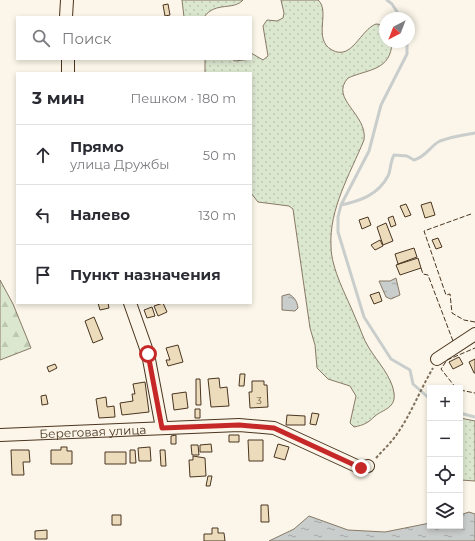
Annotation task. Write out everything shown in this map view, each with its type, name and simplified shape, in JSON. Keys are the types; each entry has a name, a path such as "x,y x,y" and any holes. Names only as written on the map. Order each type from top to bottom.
{"street":[{"path":"66,16 67,0"},
{"path":"68,60 68,72"},
{"path":"130,304 148,354 162,428"},
{"path":"437,359 475,334"},
{"name":"Береговая улица","path":"0,435 239,425 274,428 361,468 368,466"}],"path":[{"path":"368,466 396,435 413,408 419,391 437,359"}],"green space":[{"path":"182,0 243,0 234,5 214,9 205,16 184,16"},
{"path":"281,0 318,0 322,5 323,11 323,39 326,45 332,50 339,52 345,51 356,43 370,27 376,24 379,24 379,48 391,48 388,59 383,64 377,68 348,78 343,86 343,93 346,100 361,122 364,131 364,140 347,179 333,219 331,232 332,255 336,273 365,341 387,375 393,387 394,393 393,402 389,408 366,423 354,427 350,423 356,396 350,386 328,379 317,368 315,345 310,328 293,209 289,206 258,202 252,194 252,72 205,72 205,60 252,60 252,54 263,60 268,56 263,26 267,20 277,21 283,18 284,13"},
{"path":"0,280 13,304 31,348 0,360"},
{"path":"463,419 475,421 475,481 463,480"}],"water":[{"path":"396,278 400,295 391,299 386,297 379,281 390,281"},
{"path":"289,294 297,303 298,308 295,311 282,310 282,296"},
{"path":"469,512 475,514 475,541 269,541 294,529 309,516 348,530 385,532 427,524 427,529 463,529 463,514"}],"building":[{"path":"168,4 170,15 165,16 163,5"},
{"path":"431,202 435,215 425,218 421,205"},
{"path":"406,204 411,215 405,217 400,206"},
{"path":"393,216 396,225 391,227 388,218"},
{"path":"368,217 371,225 362,229 359,220"},
{"path":"386,223 393,241 383,245 377,227"},
{"path":"438,238 442,247 436,249 432,240"},
{"path":"380,240 383,246 375,250 371,245"},
{"path":"414,248 417,257 398,264 395,254"},
{"path":"418,258 421,268 400,275 396,265"},
{"path":"379,292 382,301 374,304 370,295"},
{"path":"98,304 108,304 109,308 100,310"},
{"path":"163,304 167,312 158,316 154,306"},
{"path":"152,307 155,316 147,318 144,310"},
{"path":"94,317 103,339 93,343 85,321"},
{"path":"178,345 183,362 168,366 166,360 170,360 166,348"},
{"path":"459,357 463,364 453,369 449,362"},
{"path":"475,359 475,373 474,373 469,362"},
{"path":"55,364 57,368 49,372 47,367"},
{"path":"240,374 245,374 244,386 239,386"},
{"path":"219,378 220,388 227,387 229,406 211,407 208,379"},
{"path":"196,379 200,379 201,405 196,405"},
{"path":"252,381 264,381 264,385 267,385 268,407 250,408 249,392 252,392"},
{"path":"145,382 149,412 122,415 120,403 133,401 132,394 135,394 133,384"},
{"path":"186,392 188,408 174,410 172,394"},
{"path":"46,395 48,404 42,405 41,396"},
{"path":"106,397 107,407 114,406 115,417 99,418 96,399"},
{"path":"195,409 200,409 200,418 195,418"},
{"path":"312,413 319,414 316,425 310,424"},
{"path":"287,415 305,416 305,425 286,425"},
{"path":"176,435 176,444 171,444 171,436"},
{"path":"229,435 239,435 239,442 229,442"},
{"path":"248,440 263,440 263,461 249,461"},
{"path":"211,444 212,452 200,452 200,445"},
{"path":"278,444 289,447 285,460 274,457"},
{"path":"191,445 198,445 199,455 192,455"},
{"path":"61,447 67,447 67,451 72,451 72,464 51,464 51,450 61,450"},
{"path":"150,447 151,461 139,461 138,448"},
{"path":"11,450 29,450 30,462 23,462 24,475 12,475"},
{"path":"130,450 135,450 136,463 130,463"},
{"path":"160,450 165,450 166,466 161,466"},
{"path":"105,452 126,452 126,464 105,464"},
{"path":"193,456 205,458 206,476 190,477 189,460 193,460"},
{"path":"208,476 212,476 210,486 206,486"},
{"path":"261,505 268,505 269,522 261,522"},
{"path":"112,515 121,515 121,525 112,525"},
{"path":"212,528 218,528 218,533 224,533 225,541 204,541 204,534 212,534"},
{"path":"47,530 47,539 35,539 35,531"}],"waterway":[{"path":"387,0 392,4 397,12"},
{"path":"407,48 407,54 381,105 369,151 341,205 338,217 338,232 364,317 391,359 410,370 413,384 427,396"},
{"path":"341,205 362,199 379,188 388,176 394,155 407,156 414,160 418,159 440,141 475,133"},
{"path":"463,414 475,417"}],"fence":[{"path":"471,214 424,231 446,295 450,294 452,313 464,320 475,322"},
{"path":"421,268 423,274 428,275 453,341"},
{"path":"454,385 441,369 447,360 475,348"},
{"path":"463,391 475,393"}],"route":[{"path":"148,354 162,428 239,425 274,428 361,468"}]}
